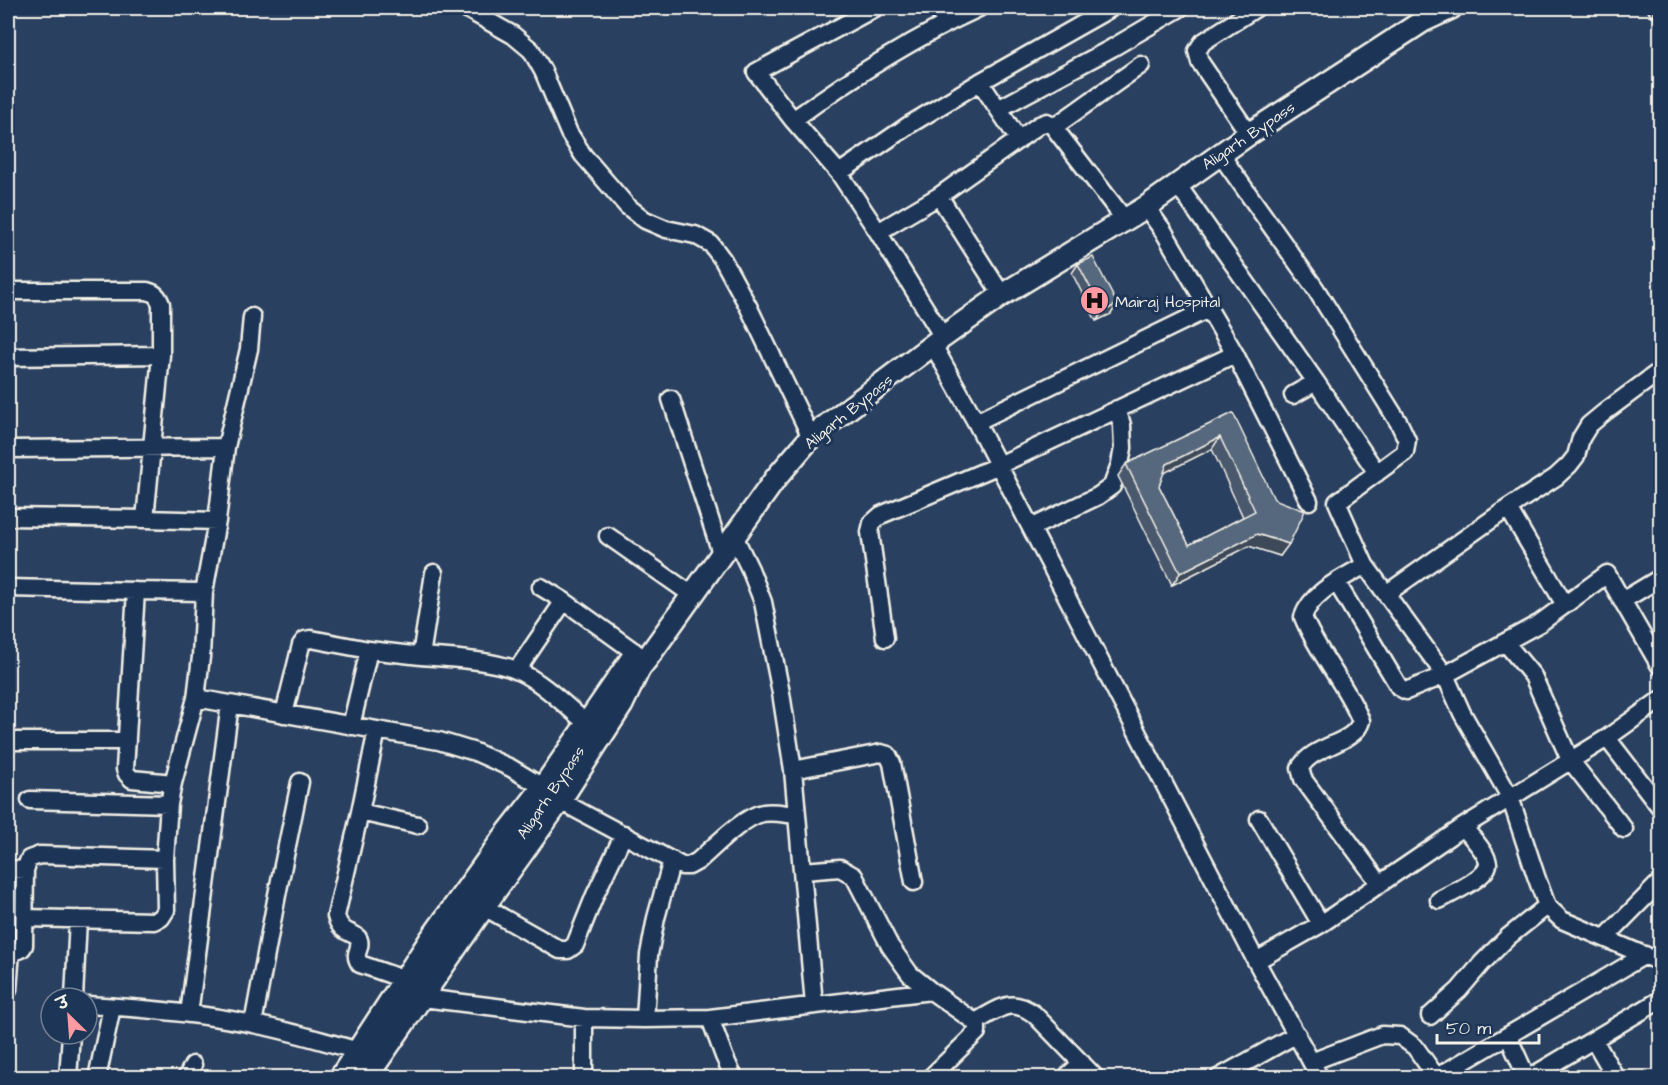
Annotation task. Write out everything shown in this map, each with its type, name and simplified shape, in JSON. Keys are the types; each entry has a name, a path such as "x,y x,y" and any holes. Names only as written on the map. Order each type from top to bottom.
{"main road":[{"name":"Aligarh Bypass","path":"351,1077 506,858 640,656 692,595 776,478 811,437 1002,295 1146,207 1249,134 1423,21 1451,8"}],"street":[{"path":"465,8 513,35 531,50 543,71 569,133 583,155 627,206 645,220 666,229 695,235 711,244 723,260 748,306 811,437"},
{"path":"875,8 756,72 793,120 839,173 878,232 938,341 997,466 1256,961 1320,1077"},
{"path":"937,8 946,23"},
{"path":"793,120 871,66 946,23 979,8"},
{"path":"839,173 909,125 1111,8"},
{"path":"998,109 1112,48 1161,12 1180,8"},
{"path":"1249,134 1200,62 1197,51 1203,42 1256,8"},
{"path":"1054,127 1141,65"},
{"path":"980,82 1019,140"},
{"path":"878,232 939,196 1039,125 1047,122 1054,127 1125,220"},
{"path":"1220,154 1315,288 1399,423 1407,440 1405,453 1337,502 1365,565 1445,675 1462,713 1510,797 1547,906 1562,920 1653,958"},
{"path":"1177,184 1377,473"},
{"path":"939,196 1002,295"},
{"path":"1146,207 1164,232 1234,354 1309,501"},
{"path":"8,291 147,291 154,292 159,297 161,355 145,519"},
{"path":"976,422 1208,309"},
{"path":"25,918 154,921 161,918 166,910 165,859 169,804 196,698 201,657 204,592 217,521 226,447 249,350 252,317"},
{"path":"885,638 870,532 872,522 881,515 997,466 1234,354"},
{"path":"8,357 161,355"},
{"path":"1386,594 1556,477 1576,456 1581,438 1589,425 1660,371"},
{"path":"1293,395 1316,382"},
{"path":"671,399 721,553"},
{"path":"1031,528 1098,496 1112,486 1123,448 1122,425 1117,409"},
{"path":"8,449 226,447"},
{"path":"1508,508 1565,605"},
{"path":"8,517 217,521"},
{"path":"608,536 692,595"},
{"path":"734,536 763,602 781,693 793,770 814,1004"},
{"path":"1365,565 1316,596 1306,607 1303,618 1361,721 1359,729 1347,738 1324,748 1304,762 1300,768 1303,779 1380,884"},
{"path":"420,656 434,573"},
{"path":"1337,583 1399,687 1406,691 1445,675 1540,623 1607,574 1660,666"},
{"path":"1622,601 1660,578"},
{"path":"542,587 640,656"},
{"path":"8,588 204,592"},
{"path":"136,591 125,769 132,779 173,783"},
{"path":"517,670 564,601"},
{"path":"284,714 301,645 305,640 311,639 369,650 475,661 517,670 537,683 585,722"},
{"path":"1505,642 1533,675 1570,760 1624,829"},
{"path":"351,726 369,650"},
{"path":"337,1077 427,940 501,837 541,786 585,722 640,656"},
{"path":"369,1077 562,802 624,706 640,656"},
{"path":"196,698 439,741 475,752 511,768 541,786"},
{"path":"1256,961 1321,924 1463,827 1607,738 1660,700"},
{"path":"189,1014 230,704"},
{"path":"377,730 336,916 338,924 345,932 358,938 360,943 356,954 360,964 403,979"},
{"path":"1607,738 1660,807"},
{"path":"8,741 127,741"},
{"path":"793,770 881,753 888,755 892,763 914,882"},
{"path":"253,1024 300,782"},
{"path":"30,800 169,804"},
{"path":"562,802 682,866 689,866 698,861 747,819 760,813 796,815"},
{"path":"360,812 418,825"},
{"path":"1259,819 1321,924"},
{"path":"1439,900 1468,884 1487,869 1488,861 1484,853 1463,827"},
{"path":"486,908 560,950 568,950 575,945 595,895 624,834"},
{"path":"8,990 9,950 19,951 24,945 25,870 29,860 40,855 165,859"},
{"path":"645,1019 649,955 656,918 672,860"},
{"path":"803,871 840,868 854,876 890,946 910,974 975,1022 976,1032 930,1077"},
{"path":"8,869 25,870"},
{"path":"1605,939 1660,882"},
{"path":"1430,1016 1459,990 1508,937 1547,906"},
{"path":"75,986 78,918"},
{"path":"1311,1062 1382,1035 1400,1036 1415,1047 1437,1077 1653,958"},
{"path":"423,998 584,1018 645,1019 710,1018 931,991"},
{"path":"1508,1036 1528,1077 1660,1000"},
{"path":"975,1022 1004,1007 1015,1004 1025,1007 1096,1077"},
{"path":"99,1006 189,1014 253,1024 356,1050"},
{"path":"98,1077 112,1007"},
{"path":"584,1018 584,1077"},
{"path":"710,1018 734,1077"},
{"path":"1218,1077 1297,1034"},
{"path":"1594,1040 1616,1077"},
{"path":"68,1077 70,1046"},
{"path":"1065,1077 1082,1063"}],"building":[{"path":"1093,257 1117,304 1103,312 1078,264"},
{"path":"1233,413 1274,499 1305,511 1289,544 1257,534 1180,573 1126,464","holes":["1220,437 1255,511 1189,545 1159,486 1167,464"]}],"railway":[{"path":"1654,8 1660,40"}],"place":[{"name":"Mairaj Hospital","path":"1094,301"}]}
